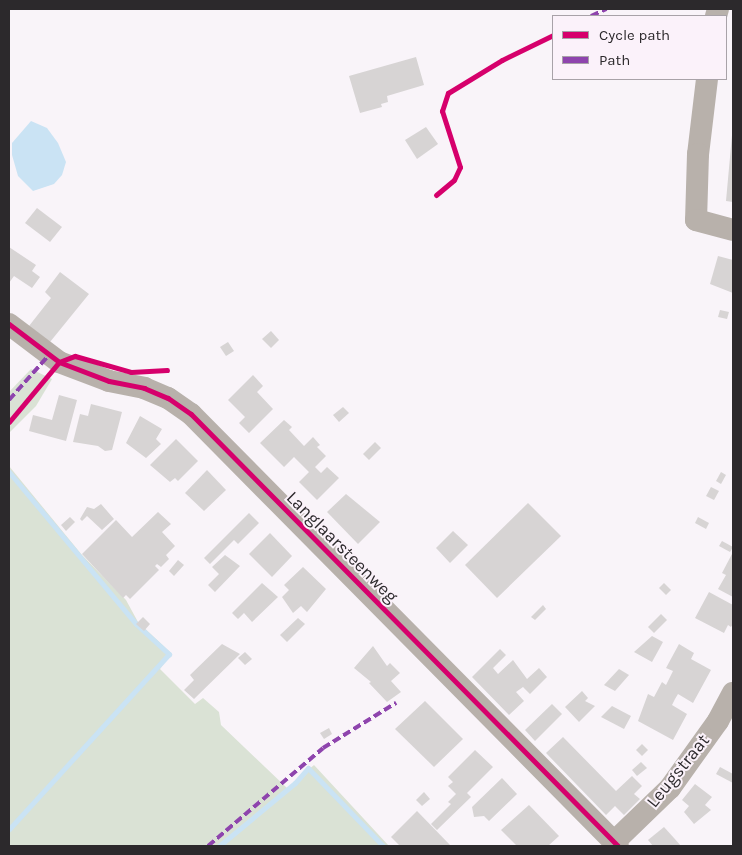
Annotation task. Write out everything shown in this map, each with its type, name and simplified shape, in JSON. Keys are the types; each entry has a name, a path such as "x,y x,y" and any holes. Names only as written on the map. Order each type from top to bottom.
{"street":[{"path":"707,80 698,154 696,220 733,230"},
{"name":"Langlaarsteenweg","path":"9,324 59,362 109,380 144,388 168,398 191,414 616,844"},
{"name":"Leugstraat","path":"616,844 670,788 718,720 733,693"}],"shaded area":[{"path":"31,369 52,379 36,406 9,433 9,392"},
{"path":"9,466 82,555 126,600 138,622 171,653 160,669 195,704 203,698 219,712 221,725 287,788 314,765 389,846 9,846"}],"water":[{"path":"31,121 47,128 58,143 66,162 62,175 54,184 33,191 18,176 12,155 12,143"}],"building":[{"path":"416,57 424,85 387,96 388,102 381,104 382,107 360,113 349,76"},
{"path":"426,127 438,144 417,159 405,140"},
{"path":"733,135 733,202 726,201"},
{"path":"37,208 62,227 50,242 25,223"},
{"path":"9,247 36,265 32,271 40,277 32,288 14,276 9,283"},
{"path":"718,256 733,260 733,293 710,284"},
{"path":"60,272 89,294 50,342 29,326 51,298 45,292"},
{"path":"720,310 729,312 727,319 718,317"},
{"path":"271,331 279,340 271,348 262,339"},
{"path":"228,342 234,351 226,356 220,347"},
{"path":"253,375 263,386 257,392 273,409 249,433 239,423 245,417 228,400"},
{"path":"59,395 77,400 66,441 29,431 33,415 52,420"},
{"path":"91,404 122,412 112,450 105,451 98,446 73,442 80,414 88,416"},
{"path":"343,407 349,413 339,422 333,415"},
{"path":"140,416 162,429 156,439 161,444 146,458 126,443"},
{"path":"284,420 292,427 289,430 304,446 313,437 320,445 317,447 326,456 315,467 321,473 327,467 339,478 317,500 299,482 309,472 294,457 284,467 260,443"},
{"path":"176,439 198,461 178,481 175,478 170,482 150,465"},
{"path":"375,442 381,448 369,460 363,454"},
{"path":"207,470 226,490 204,511 185,493"},
{"path":"721,472 726,475 721,484 716,481"},
{"path":"711,487 719,491 714,500 706,496"},
{"path":"346,494 380,522 358,544 327,512"},
{"path":"528,503 561,536 497,598 465,565"},
{"path":"101,504 114,519 102,530 87,516 82,521 80,519 87,507 94,509"},
{"path":"158,512 171,524 162,532 175,546 166,555 169,559 161,567 157,564 155,566 159,570 130,599 126,595 123,598 82,554 116,520 132,537"},
{"path":"249,513 259,523 238,544 234,540 210,564 204,558"},
{"path":"70,517 75,522 66,531 61,525"},
{"path":"698,517 709,523 706,529 695,523"},
{"path":"453,531 468,545 450,563 436,548"},
{"path":"270,533 292,556 272,577 249,554"},
{"path":"722,541 733,547 730,552 719,546"},
{"path":"733,552 733,597 718,589 726,575 722,573"},
{"path":"225,555 240,566 215,592 208,585 219,574 212,567"},
{"path":"178,560 184,565 174,576 169,571"},
{"path":"303,567 326,589 307,612 301,606 293,613 282,597 289,590 284,585"},
{"path":"262,583 278,597 252,622 244,613 238,619 232,613"},
{"path":"664,583 671,590 666,595 659,588"},
{"path":"709,592 733,605 733,624 731,627 728,625 724,633 695,618"},
{"path":"543,605 546,609 535,620 531,617"},
{"path":"661,614 667,620 654,633 648,627"},
{"path":"143,617 150,624 144,631 136,624"},
{"path":"298,618 305,624 287,642 280,635"},
{"path":"652,636 663,642 652,662 634,652"},
{"path":"222,644 240,654 194,699 184,690 194,680 190,675"},
{"path":"679,644 694,653 691,659 711,670 693,703 678,694 675,699 672,705 687,714 673,740 638,721 648,694 654,697 662,682 666,685 673,671 666,668"},
{"path":"373,646 387,666 390,663 400,673 391,681 401,692 387,702 369,683 371,682 354,668"},
{"path":"500,649 506,655 493,668 498,674 513,660 527,679 539,668 547,677 530,694 523,687 516,692 524,701 509,715 472,677"},
{"path":"245,652 252,659 245,665 238,658"},
{"path":"619,669 629,675 615,691 604,685"},
{"path":"582,691 588,698 585,701 595,706 579,722 565,707"},
{"path":"425,701 463,739 434,767 395,729"},
{"path":"552,704 562,714 535,741 525,730"},
{"path":"612,706 631,716 624,729 601,717"},
{"path":"329,728 332,734 324,739 320,733"},
{"path":"563,737 616,791 632,776 642,786 634,794 640,799 624,815 615,806 606,815 546,753"},
{"path":"642,744 648,750 642,756 636,750"},
{"path":"475,750 493,767 467,793 471,797 437,830 431,824 451,804 448,802 456,794 448,786 453,782 448,777"},
{"path":"641,762 647,768 637,776 632,770"},
{"path":"720,767 733,774 733,783 716,774"},
{"path":"502,778 517,794 489,821 484,816 474,817 472,807"},
{"path":"695,784 712,797 705,805 711,810 694,824 684,812 689,806 682,800"},
{"path":"424,792 430,799 422,806 416,800"},
{"path":"529,805 559,836 548,846 517,846 501,830"},
{"path":"417,811 451,846 400,846 391,837"},
{"path":"664,827 681,846 653,846 648,840"}],"waterway":[{"path":"9,472 136,624 169,654 9,829"},
{"path":"219,846 295,783 308,768 383,846"}],"marked path":[{"path":"593,15 606,9"},
{"path":"9,400 48,356"},
{"path":"208,846 323,748 396,703"}],"cycle path":[{"path":"436,195 454,180 460,167 442,111 448,93 502,60 552,35"},
{"path":"9,324 59,362 109,381 144,388 168,398 191,414 618,846"},
{"path":"9,422 59,362 75,356 131,372 167,370"}]}
